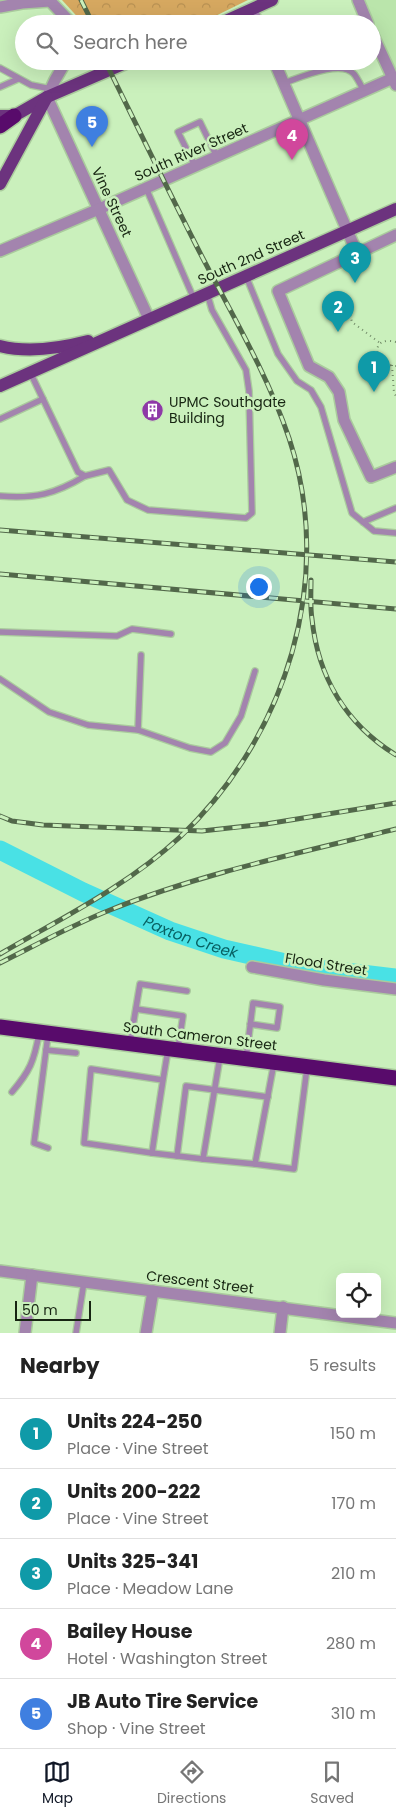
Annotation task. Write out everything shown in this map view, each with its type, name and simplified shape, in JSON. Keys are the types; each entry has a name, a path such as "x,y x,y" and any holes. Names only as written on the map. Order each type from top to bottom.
{"highway":[{"path":"0,126 7,116"},
{"name":"South Cameron Street","path":"0,1027 396,1078"}],"main road":[{"path":"240,15 272,0"},
{"path":"7,116 49,94 108,70"},
{"path":"0,184 49,94"},
{"name":"South 2nd Street","path":"0,386 396,209"},
{"name":"South 2nd Street","path":"0,346 28,349 45,348 83,342 119,332"}],"street":[{"path":"358,0 364,15"},
{"path":"0,7 50,1 63,15"},
{"path":"252,10 254,15"},
{"path":"381,53 394,82"},
{"path":"49,94 60,70"},
{"path":"278,70 357,253"},
{"name":"South River Street","path":"0,251 364,91 394,82"},
{"name":"Vine Street","path":"49,94 149,319"},
{"path":"396,234 278,290 309,366 329,377 339,392 344,420 371,477 396,467"},
{"name":"Flood Street","path":"252,967 324,980 396,989"},
{"name":"Crescent Street","path":"0,1271 396,1322"},
{"path":"25,1333 32,1275"},
{"path":"146,1333 153,1291"},
{"path":"280,1333 283,1307"}],"lane":[{"path":"0,68 49,94"},
{"path":"284,83 326,70"},
{"path":"347,70 355,74 364,91"},
{"path":"0,87 18,79"},
{"path":"195,166 178,132 200,122 217,157"},
{"path":"146,188 194,299"},
{"path":"246,276 278,354 297,381 311,390 321,407 352,513 374,531 396,534"},
{"path":"0,496 40,496 66,487 85,476 109,470 127,500 148,510 246,518 252,514 249,391 246,370 212,310 207,293"},
{"path":"30,372 78,472 85,476"},
{"path":"0,419 43,399"},
{"path":"363,522 396,508"},
{"path":"0,632 117,636 132,629 171,634"},
{"path":"138,730 141,655"},
{"path":"0,679 49,712 88,725 138,730 190,748 211,752 224,743 240,716 255,671"},
{"path":"130,1044 140,984 187,991"},
{"path":"246,1058 250,1024 253,1003 280,1007 277,1028 250,1024"},
{"path":"136,1009 183,1016 163,1080 152,1153"},
{"path":"43,1032 46,1050 34,1143 48,1148"},
{"path":"12,1092 26,1076 43,1032"},
{"path":"46,1050 76,1053"},
{"path":"203,1159 220,1055"},
{"path":"255,1164 274,1062"},
{"path":"163,1080 90,1069 84,1142 152,1153 294,1169 308,1066"},
{"path":"177,1156 186,1086 268,1097"},
{"path":"76,1333 84,1282"}],"path":[{"path":"349,310 352,322 380,343"},
{"path":"396,342 388,340 380,343 377,349 384,362 396,366"},
{"path":"392,365 396,396"}],"shaded area":[{"path":"364,0 396,0 396,72 381,40 381,15 370,15"}],"green space":[{"path":"62,0 248,0 217,15 76,15"}],"waterway":[{"name":"Paxton Creek","path":"0,850 83,892 170,931 224,949 303,967 396,978"}],"railway":[{"path":"81,0 88,15"},
{"path":"0,954 93,900 138,871 180,837 217,797 248,752 273,704 292,653 303,600 307,546 302,492 289,438 280,413 258,364 184,222 109,70"},
{"path":"0,530 396,562"},
{"path":"0,574 396,609"},
{"path":"311,580 311,610 315,640 328,679 349,714 378,743 396,755"},
{"path":"0,816 12,821 43,825 202,831 266,824 396,803"},
{"path":"0,963 82,922 180,885 216,874 396,829"}],"place":[{"name":"JB Auto Tire Service","path":"92,147"},
{"name":"Bailey House","path":"292,160"},
{"name":"Units 325-341","path":"355,283"},
{"name":"Units 200-222","path":"338,332"},
{"name":"Units 224-250","path":"374,392"},
{"name":"UPMC Southgate Building","path":"153,410"}]}
